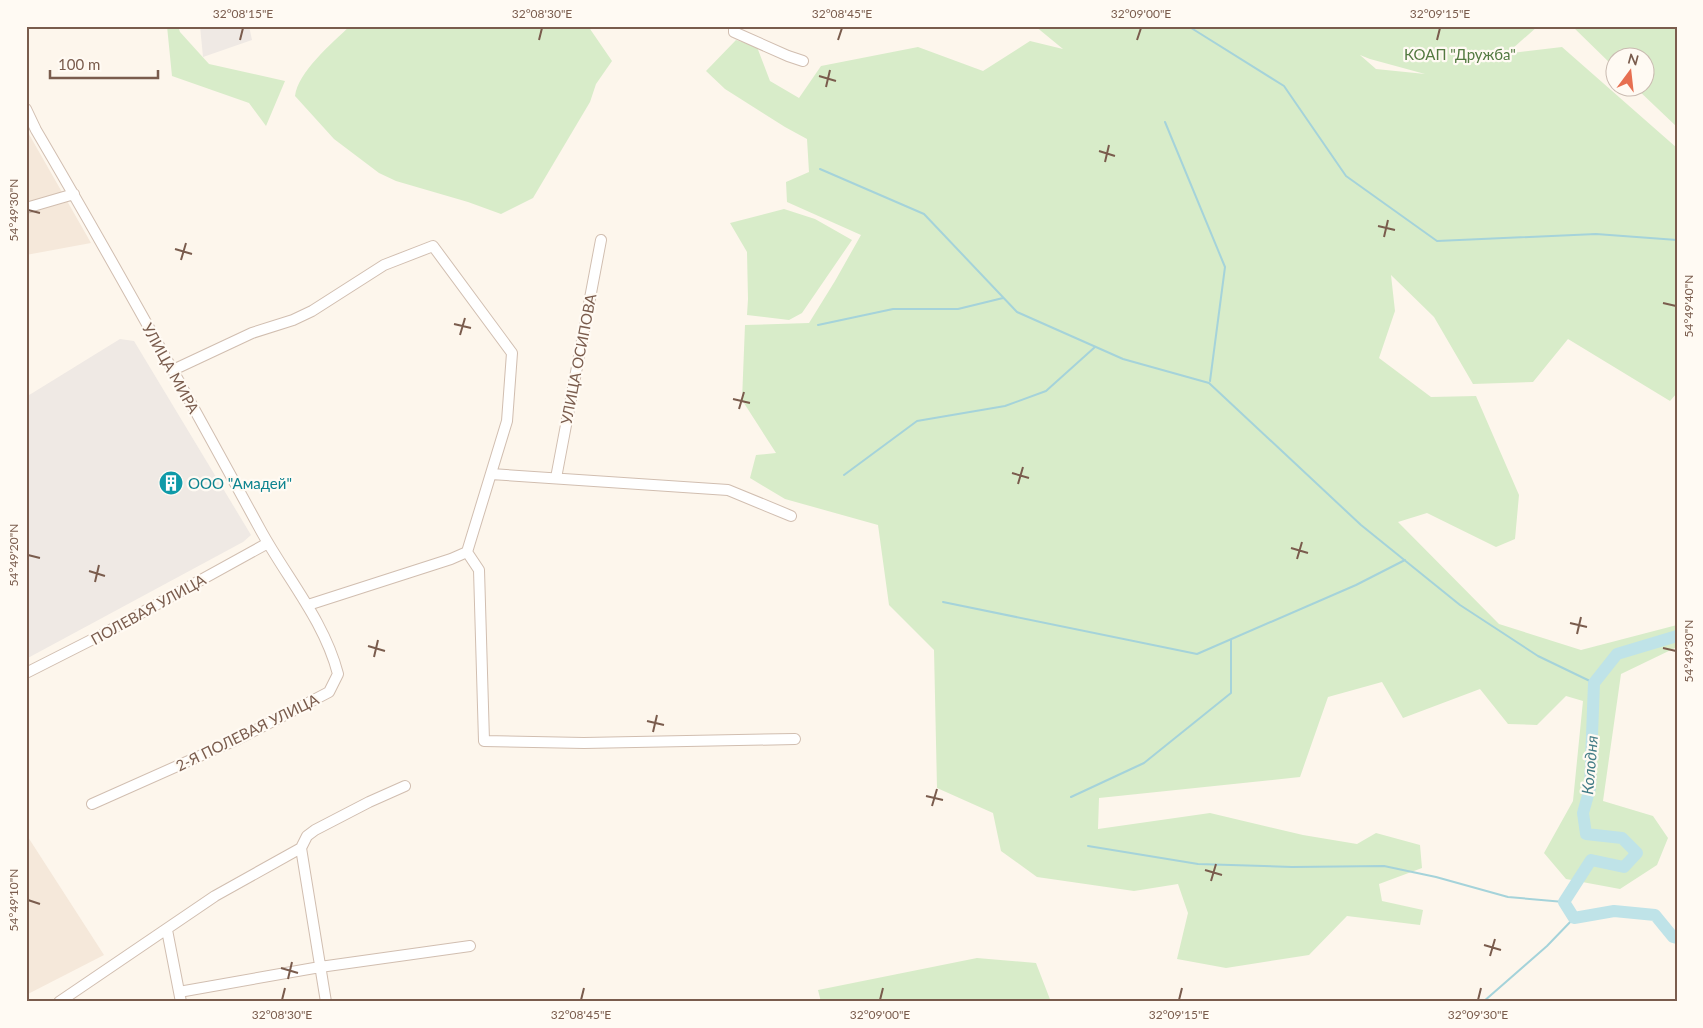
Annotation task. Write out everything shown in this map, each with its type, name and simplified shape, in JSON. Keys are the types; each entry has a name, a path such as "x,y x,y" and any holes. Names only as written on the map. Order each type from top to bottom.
{"street":[{"path":"734,26 734,32 803,61"},
{"name":"УЛИЦА МИРА","path":"26,109 31,131 74,194 268,543"},
{"path":"26,208 74,194"},
{"name":"УЛИЦА ОСИПОВА","path":"556,478 601,240"},
{"path":"173,370 252,334 293,320 312,311 384,264 433,246 512,353 507,421 467,552 451,559 308,605"},
{"path":"491,474 728,490 791,516"},
{"name":"2-Я ПОЛЕВАЯ УЛИЦА","path":"92,804 238,739 329,692 338,674 331,649 308,605 268,543"},
{"name":"ПОЛЕВАЯ УЛИЦА","path":"26,673 103,634 268,543"},
{"path":"467,552 479,570 484,741 584,743 795,739"},
{"path":"59,1002 215,896 300,848 307,836 315,830 405,786"},
{"path":"300,848 326,1002"},
{"path":"167,930 180,997 320,967 470,946"}],"shaded area":[{"path":"200,26 249,26 252,40 203,57"},
{"path":"26,129 91,243 26,255"},
{"path":"120,339 134,341 251,535 243,542 26,659 26,397"},
{"path":"26,834 104,955 26,995"}],"green space":[{"path":"167,26 178,26 180,32 209,64 285,81 266,126 249,103 172,76"},
{"path":"350,26 588,26 612,61 596,84 590,102 533,198 501,214 468,202 396,181 379,173 334,139 295,96 302,77 309,68 325,49"},
{"name":"КОАП \"Дружба\"","path":"1035,26 1538,26 1512,49 1512,53 1562,47 1606,86 1606,98 1620,98 1677,148 1677,393 1670,401 1568,339 1533,382 1473,384 1434,317 1391,275 1395,311 1379,358 1431,397 1476,396 1519,495 1515,539 1496,547 1427,513 1398,522 1499,624 1581,650 1677,625 1677,647 1621,674 1603,801 1653,816 1668,838 1657,865 1620,889 1566,879 1544,853 1573,801 1583,701 1566,696 1537,725 1508,724 1480,689 1403,718 1382,682 1328,697 1300,777 1099,798 1098,829 1210,813 1303,835 1357,844 1376,833 1420,845 1422,868 1379,884 1382,901 1423,910 1420,925 1347,916 1309,955 1226,968 1177,959 1188,913 1178,884 1134,891 1037,877 1001,851 993,813 937,788 934,650 889,605 878,525 785,499 750,478 756,455 776,453 742,400 745,325 809,323 861,235 787,202 786,182 809,172 807,139 725,89 706,71 736,40 757,47 770,81 799,98 821,66 918,47 983,71 1030,41 1063,49","holes":["1360,55 1370,59 1425,74 1376,69"]},
{"path":"1572,26 1677,26 1677,127 1647,98 1656,98 1656,48 1606,48 1606,59"},
{"path":"784,209 815,219 852,240 802,313 789,320 747,315 747,252 730,223"},
{"path":"977,958 1036,963 1051,1002 821,1002 818,990"}],"waterway":[{"path":"1188,26 1284,86 1346,176 1437,241 1596,234 1677,240"},
{"path":"1165,122 1225,267 1210,381"},
{"path":"820,169 924,214 1017,312 1123,359 1209,383 1361,525 1460,605 1538,656 1594,683"},
{"path":"818,325 893,309 958,309 1003,298"},
{"path":"844,475 917,421 1005,406 1046,391 1095,347"},
{"path":"943,602 1197,654 1356,585 1405,560"},
{"name":"Колодня","path":"1677,636 1617,654 1594,683 1590,788 1583,813 1586,834 1622,838 1637,853 1624,867 1591,860 1564,902 1574,918 1614,911 1655,915 1673,937 1677,938"},
{"path":"1071,797 1144,763 1231,693 1231,640"},
{"path":"1088,846 1198,864 1292,867 1384,866 1436,877 1508,897 1564,902"},
{"path":"1483,1002 1547,946 1574,918"}],"place":[{"name":"ООО \"Амадей\"","path":"171,483"}]}
